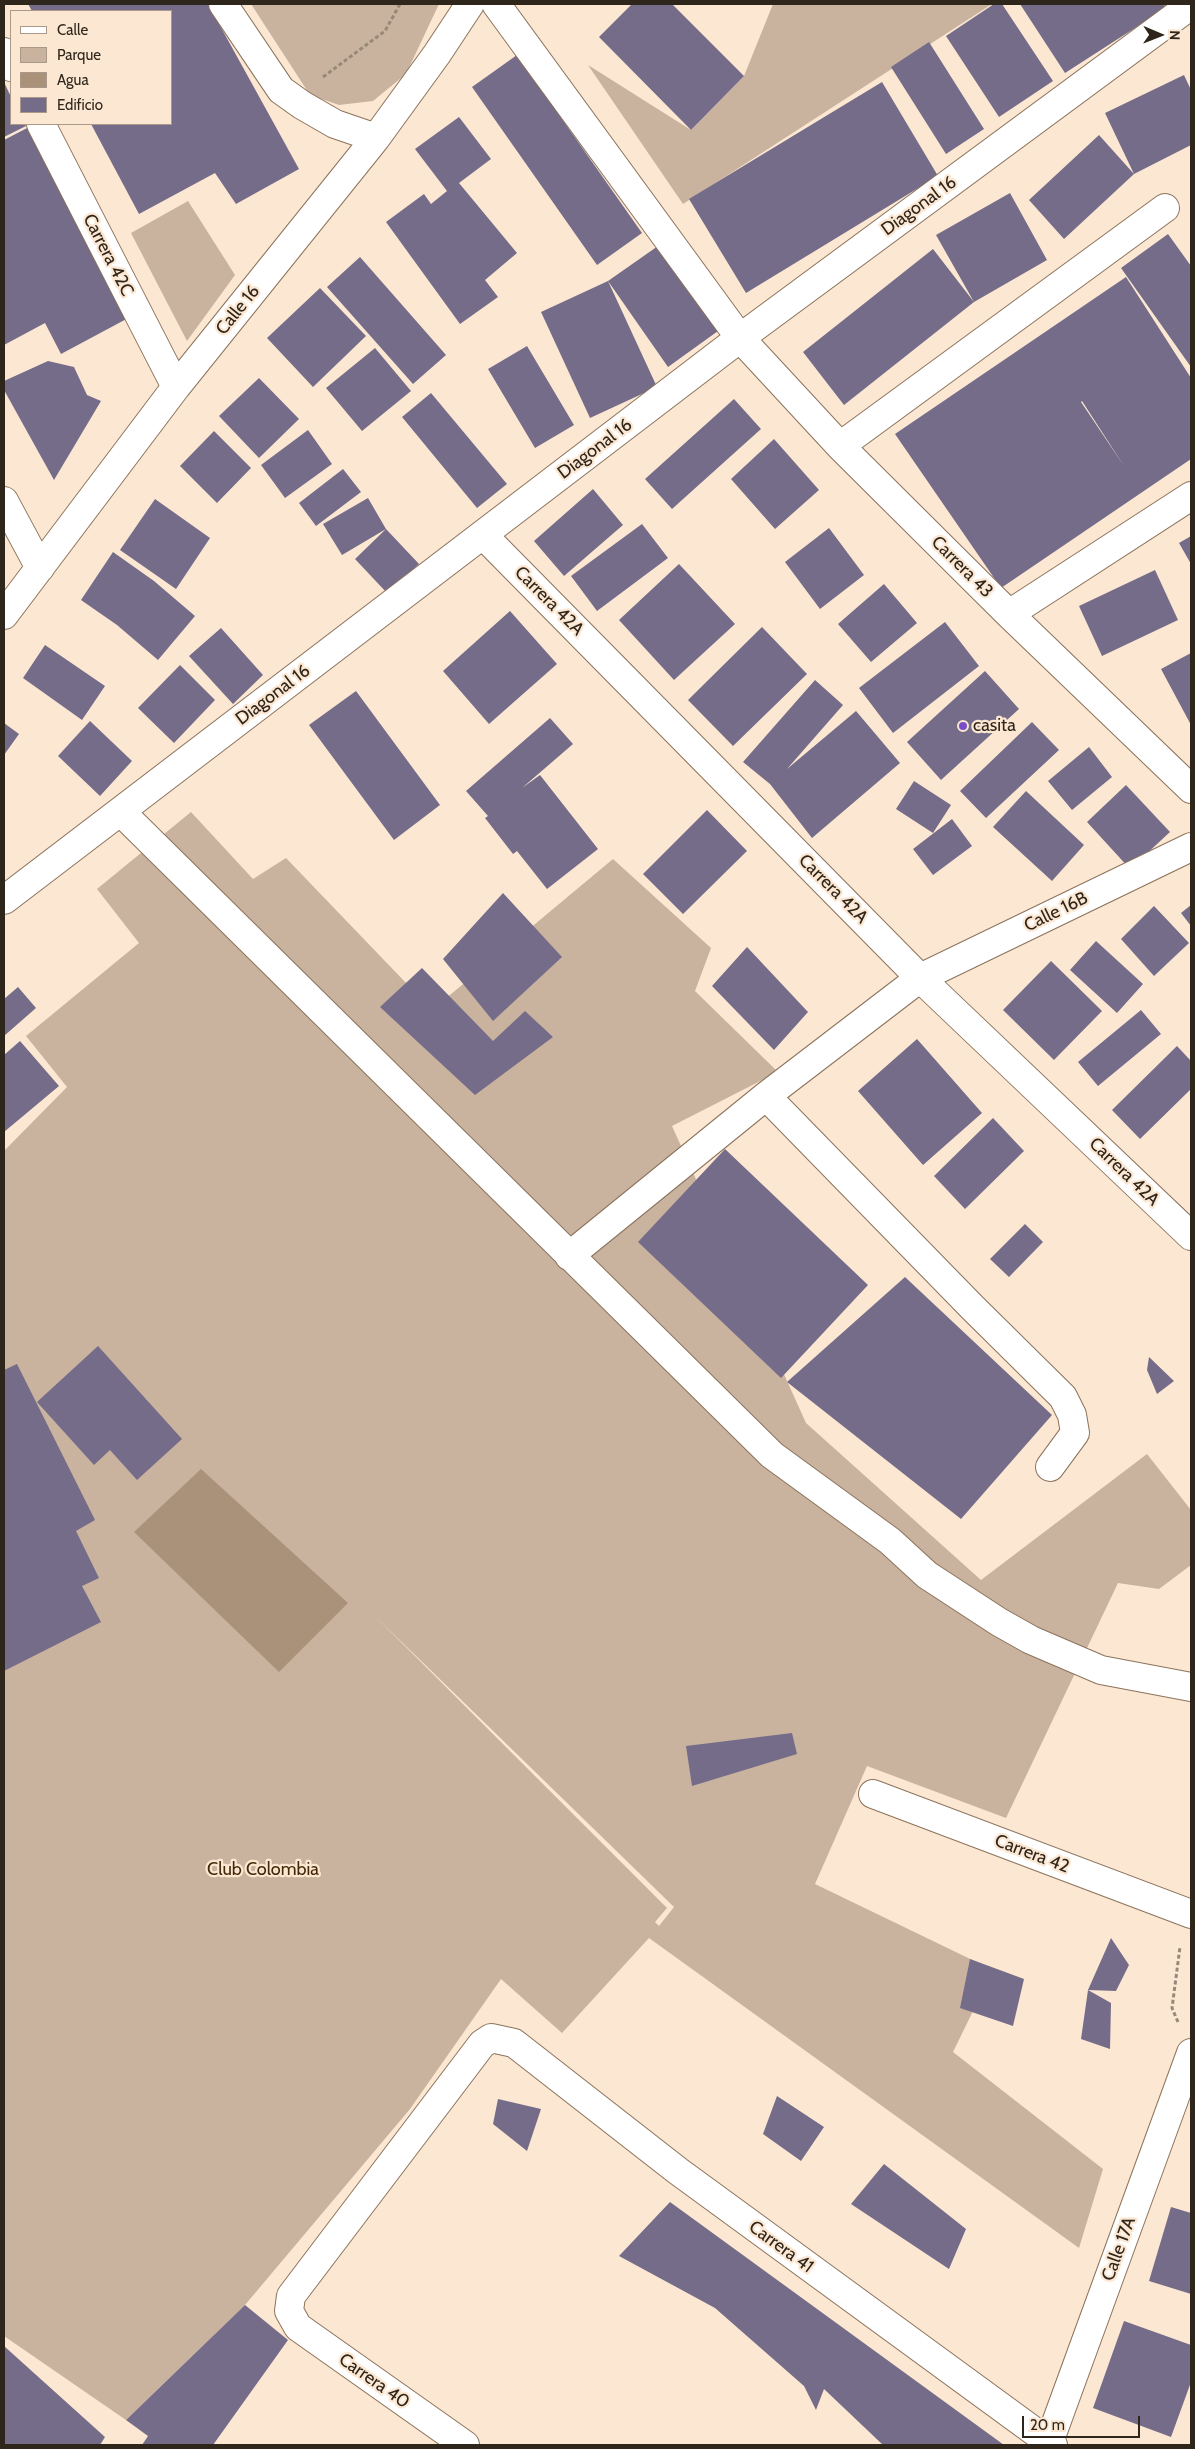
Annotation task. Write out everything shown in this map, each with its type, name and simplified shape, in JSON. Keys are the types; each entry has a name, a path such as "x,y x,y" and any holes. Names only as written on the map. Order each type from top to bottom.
{"street":[{"path":"223,4 281,90 302,105 335,124 376,138"},
{"name":"Calle 16","path":"4,615 176,387 376,138 437,54 470,4"},
{"name":"Carrera 43","path":"496,4 740,338 840,446 1009,614 1191,789"},
{"name":"Diagonal 16","path":"4,900 740,338 1189,11"},
{"path":"4,52 10,65"},
{"name":"Carrera 42C","path":"42,125 176,387"},
{"path":"840,446 1165,208"},
{"path":"1009,614 1191,496"},
{"path":"4,501 40,568"},
{"name":"Carrera 42A","path":"483,535 920,978 1191,1236"},
{"path":"121,812 772,1455 890,1541 927,1575 1015,1631 1101,1670 1191,1686"},
{"name":"Calle 16B","path":"569,1256 766,1096 920,978 1191,846"},
{"path":"766,1096 972,1308 1063,1397 1072,1415 1075,1433 1050,1467"},
{"name":"Carrera 42","path":"873,1794 1188,1912"},
{"name":"Carrera 41","path":"289,2311 291,2296 482,2044 491,2038 514,2043 678,2171 1050,2445"},
{"name":"Calle 17A","path":"1050,2445 1191,2053"},
{"name":"Carrera 40","path":"289,2311 298,2327 465,2445"}],"path":[{"path":"302,105 320,80 385,31 400,4"},
{"path":"1188,1912 1172,2008 1191,2053"}],"green space":[{"path":"251,4 439,4 406,74 373,101 339,105 310,95"},
{"path":"773,4 992,4 683,204 588,65 691,130 744,76"},
{"path":"188,201 235,275 187,341 131,233"},
{"name":"Club Colombia","path":"191,812 253,879 286,858 432,1010 613,859 711,948 695,991 778,1072 672,1126 806,1423 981,1580 1147,1454 1191,1510 1191,1565 1159,1589 1118,1583 1006,1818 867,1766 815,1884 993,1970 953,2052 1103,2169 1079,2248 649,1938 562,2033 501,1979 410,2109 245,2305 126,2420 4,2336 4,1151 67,1087 26,1036 139,943 97,889","holes":["376,1617 674,1907 659,1926 655,1922 667,1908"]}],"water":[{"path":"201,1469 348,1603 279,1672 134,1532"}],"building":[{"path":"28,4 208,4 299,169 236,204 215,173 139,214 92,125 172,125 172,10 31,10"},
{"path":"632,4 672,4 744,76 691,130 599,37"},
{"path":"994,4 1002,4 1053,81 999,117 946,36"},
{"path":"1020,4 1164,4 1166,8 1065,73"},
{"path":"929,42 984,129 946,154 891,67"},
{"path":"517,55 642,233 597,265 472,87"},
{"path":"1184,75 1191,90 1191,145 1134,174 1105,113"},
{"path":"4,82 10,95 10,125 26,126 4,137"},
{"path":"882,82 938,176 746,293 689,199"},
{"path":"459,117 491,159 459,183 517,253 485,280 498,297 460,324 386,222 424,194 431,204 447,191 415,149"},
{"path":"33,125 132,316 61,354 45,323 4,345 4,140"},
{"path":"1099,135 1134,174 1064,239 1029,200"},
{"path":"1010,193 1047,260 974,302 936,235"},
{"path":"1168,234 1191,266 1191,367 1121,268"},
{"path":"658,246 718,331 668,367 608,281"},
{"path":"933,249 974,302 844,405 803,352"},
{"path":"360,257 446,355 413,384 327,287"},
{"path":"1126,277 1191,378 1191,459 1001,588 895,434","holes":["1082,401 1124,466 1081,402"]},
{"path":"608,281 657,387 590,418 541,312"},
{"path":"320,288 366,336 313,387 267,338"},
{"path":"527,346 574,425 535,448 488,369"},
{"path":"375,348 411,391 362,431 326,388"},
{"path":"48,361 74,367 87,395 101,401 54,480 4,390 4,381"},
{"path":"259,378 299,419 259,458 219,416"},
{"path":"431,393 507,484 477,508 402,417"},
{"path":"734,399 761,429 672,509 645,479"},
{"path":"308,430 332,464 285,498 261,465"},
{"path":"214,431 251,468 217,503 180,466"},
{"path":"774,439 819,490 775,529 731,479"},
{"path":"343,469 361,492 316,526 299,503"},
{"path":"593,489 623,525 564,576 534,541"},
{"path":"368,498 386,529 342,555 323,524"},
{"path":"155,499 210,538 176,589 120,550"},
{"path":"642,524 668,558 597,611 571,576"},
{"path":"829,528 864,575 820,609 785,562"},
{"path":"386,529 419,564 387,593 355,559"},
{"path":"1191,536 1191,564 1179,543"},
{"path":"113,552 154,581 195,616 158,660 117,625 81,600"},
{"path":"679,564 735,624 674,680 619,620"},
{"path":"1155,570 1178,620 1102,656 1079,606"},
{"path":"884,584 917,623 871,662 838,624"},
{"path":"510,611 557,664 489,724 443,671"},
{"path":"945,622 979,666 893,733 859,688"},
{"path":"762,627 807,674 733,746 688,700"},
{"path":"221,628 263,675 233,704 189,656"},
{"path":"45,645 105,686 82,720 23,678"},
{"path":"1191,653 1191,725 1161,669"},
{"path":"180,665 215,700 174,743 138,708"},
{"name":"casita","path":"985,671 1019,709 941,780 907,742"},
{"path":"815,680 843,705 787,769 856,711 900,763 812,838 770,784 743,762"},
{"path":"356,691 440,805 394,840 309,725"},
{"path":"550,718 573,744 522,788 540,775 598,849 547,889 517,851 513,854 485,818 488,816 466,791"},
{"path":"90,721 132,761 100,796 58,756"},
{"path":"1032,722 1059,750 986,818 960,791"},
{"path":"4,723 19,734 4,755"},
{"path":"1089,747 1112,777 1072,810 1048,781"},
{"path":"914,781 951,805 933,833 896,809"},
{"path":"1126,785 1170,832 1130,869 1087,822"},
{"path":"1026,791 1084,845 1052,881 993,827"},
{"path":"707,810 747,851 683,914 643,874"},
{"path":"952,819 972,846 933,875 913,849"},
{"path":"503,893 562,957 493,1021 443,959"},
{"path":"1191,905 1191,926 1181,913"},
{"path":"1154,906 1189,943 1154,976 1121,939"},
{"path":"1096,941 1143,984 1117,1013 1070,970"},
{"path":"747,947 808,1012 774,1050 712,986"},
{"path":"1051,961 1102,1011 1054,1060 1003,1010"},
{"path":"422,968 493,1041 525,1011 553,1037 475,1095 380,1007"},
{"path":"18,987 36,1008 4,1036 4,999"},
{"path":"1141,1010 1161,1034 1098,1086 1078,1062"},
{"path":"917,1039 982,1113 923,1165 858,1091"},
{"path":"20,1041 59,1086 4,1132 4,1055"},
{"path":"1177,1046 1191,1061 1191,1089 1140,1139 1112,1110"},
{"path":"993,1118 1024,1151 965,1209 934,1176"},
{"path":"725,1149 868,1285 781,1378 638,1242"},
{"path":"1025,1224 1043,1242 1009,1277 990,1259"},
{"path":"905,1277 1052,1415 961,1519 787,1382"},
{"path":"98,1346 182,1439 137,1480 110,1450 94,1465 37,1402"},
{"path":"1149,1357 1174,1381 1157,1394 1147,1370"},
{"path":"17,1364 95,1520 76,1531 99,1578 82,1586 101,1622 4,1671 4,1370"},
{"path":"792,1733 797,1754 692,1786 686,1746"},
{"path":"1111,1938 1129,1965 1116,1991 1088,1990"},
{"path":"970,1959 1024,1979 1013,2026 960,2008"},
{"path":"1088,1990 1111,2003 1110,2049 1081,2039"},
{"path":"777,2096 824,2127 801,2161 763,2134"},
{"path":"498,2099 541,2109 527,2151 493,2124"},
{"path":"884,2164 966,2229 949,2269 851,2204"},
{"path":"670,2202 1004,2445 883,2445 824,2389 816,2410 804,2386 715,2308 619,2256"},
{"path":"1171,2207 1191,2213 1191,2294 1149,2281"},
{"path":"245,2305 288,2340 213,2445 142,2445 148,2436 126,2420"},
{"path":"1124,2321 1191,2345 1191,2382 1171,2437 1093,2408"},
{"path":"4,2346 105,2437 100,2445 4,2445"}],"place":[{"name":"casita","path":"963,726"}]}
